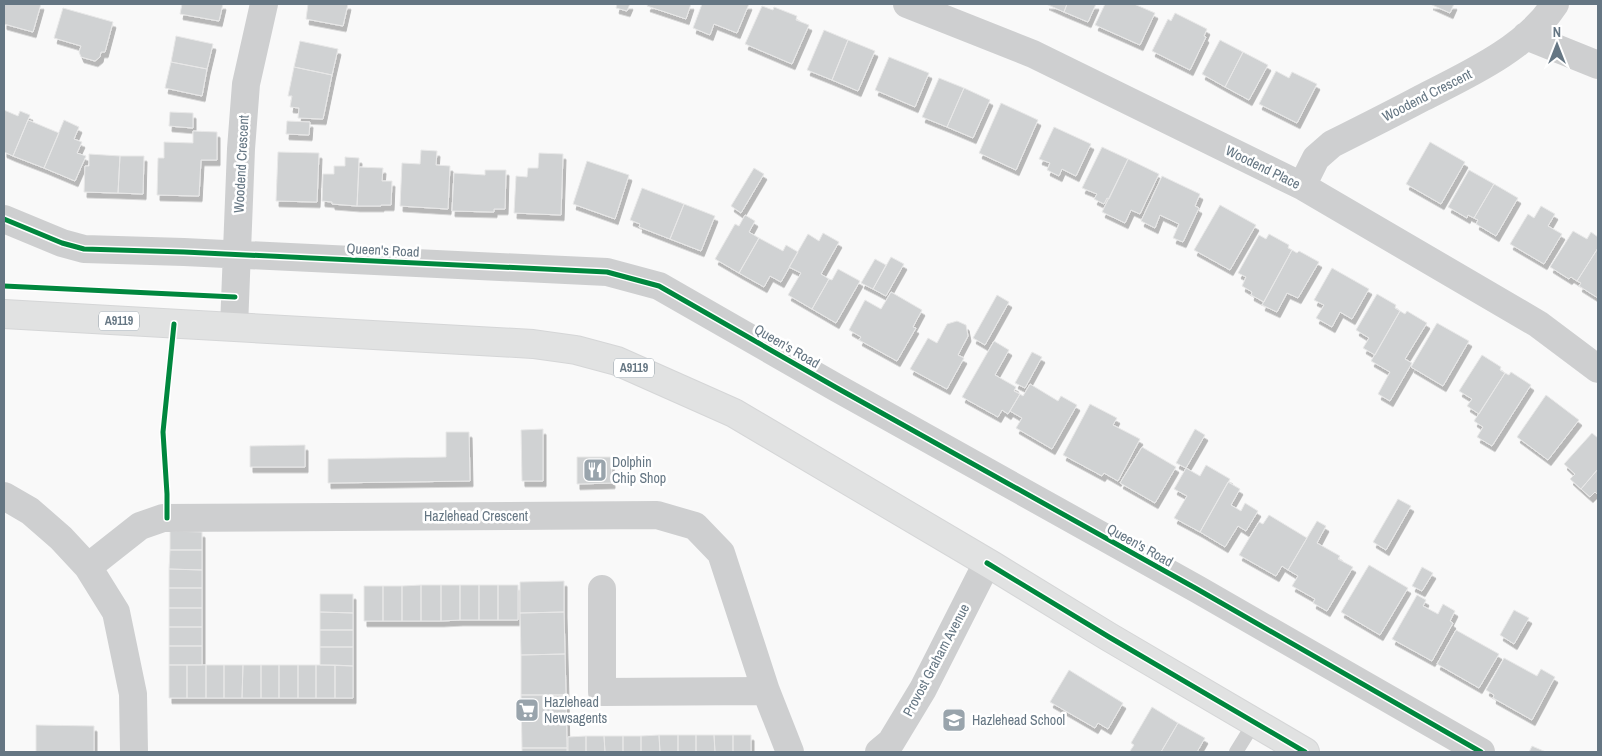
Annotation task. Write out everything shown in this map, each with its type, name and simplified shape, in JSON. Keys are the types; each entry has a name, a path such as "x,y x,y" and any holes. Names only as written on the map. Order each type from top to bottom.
{"main road":[{"name":"A9119","path":"4,314 533,344 576,350 617,360 734,413 1305,752"}],"street":[{"name":"Woodend Crescent","path":"234,327 246,84 264,4"},
{"name":"Woodend Place","path":"907,4 1033,54 1302,186 1538,324 1598,369"},
{"name":"Woodend Crescent","path":"1302,186 1316,158 1332,144 1474,72 1526,36 1547,16 1555,4"},
{"path":"1526,36 1598,65"},
{"name":"Queen's Road","path":"4,219 62,243 84,249 237,254 607,272 659,286 837,388 1206,594 1481,752"},
{"path":"4,496 37,516 61,538 88,567 116,612 133,694 134,752"},
{"name":"Hazlehead Crescent","path":"88,567 140,526 163,518 657,515 696,526 721,553 766,691 790,752"},
{"name":"Provost Graham Avenue","path":"879,752 891,742 923,689 987,563"},
{"path":"602,589 602,692 766,691"}],"lane":[{"path":"1236,752 1254,722"}],"building":[{"path":"4,4 41,4 33,32 4,24"},
{"path":"182,4 223,4 219,21 180,14"},
{"path":"308,4 348,4 343,26 306,19"},
{"path":"617,4 630,4 627,11 616,8"},
{"path":"648,4 691,4 686,19 647,6"},
{"path":"702,4 749,4 737,33 714,24 710,35 693,28"},
{"path":"1046,4 1067,4 1064,12"},
{"path":"1067,4 1096,4 1088,22 1064,12"},
{"path":"1105,4 1134,4 1155,13 1140,45 1095,25"},
{"path":"1430,4 1454,4 1450,13"},
{"path":"762,6 773,10 774,7 797,16 796,20 809,25 792,64 745,44"},
{"path":"63,8 113,22 105,52 101,52 100,57 95,61 81,57 79,52 81,46 54,38"},
{"path":"1175,13 1207,29 1204,36 1206,37 1190,70 1152,51 1168,19 1171,21"},
{"path":"824,30 848,40 832,80 807,70"},
{"path":"176,36 213,44 207,69 171,62"},
{"path":"848,40 875,51 858,91 832,80"},
{"path":"1220,40 1243,52 1225,87 1202,74"},
{"path":"300,41 338,49 332,75 294,67"},
{"path":"1243,52 1268,65 1249,100 1225,87"},
{"path":"889,57 929,73 915,107 875,90"},
{"path":"171,62 207,69 202,96 165,88"},
{"path":"294,67 332,75 323,119 298,118 299,108 290,107 292,96 288,96"},
{"path":"1276,71 1289,78 1292,72 1317,84 1297,123 1259,104"},
{"path":"939,78 964,88 947,127 922,117"},
{"path":"964,88 990,100 973,138 947,127"},
{"path":"1001,103 1038,120 1016,170 979,153"},
{"path":"4,110 18,116 20,111 30,115 13,156 4,152"},
{"path":"170,112 193,113 193,128 169,126"},
{"path":"28,120 59,133 44,168 13,156"},
{"path":"64,120 79,127 74,139 82,142 77,153 86,156 75,181 44,168"},
{"path":"287,121 310,122 309,135 286,134"},
{"path":"1054,127 1091,144 1076,176 1062,169 1059,176 1047,170 1050,163 1039,159"},
{"path":"193,131 217,132 217,160 201,160 199,196 157,195 158,158 164,158 164,142 193,143"},
{"path":"1430,142 1465,162 1441,204 1406,184"},
{"path":"1102,147 1128,159 1109,199 1107,198 1104,204 1094,199 1097,194 1082,188"},
{"path":"421,150 437,151 436,165 450,166 448,209 400,206 402,163 420,164"},
{"path":"278,152 319,153 317,202 276,201"},
{"path":"539,153 563,154 561,215 514,213 516,176 527,177 528,168 538,168"},
{"path":"89,154 120,156 118,193 84,192 85,166 89,166"},
{"path":"120,156 144,156 143,194 118,193"},
{"path":"345,157 359,158 357,206 332,204 332,202 322,201 323,174 334,174 334,166 345,166"},
{"path":"1128,159 1159,174 1140,214 1131,210 1125,223 1102,212"},
{"path":"587,161 629,175 615,219 573,204"},
{"path":"359,167 383,168 382,181 392,181 391,205 357,206"},
{"path":"754,168 764,174 741,213 731,206"},
{"path":"485,170 506,170 505,209 494,209 494,212 452,211 454,173 485,175"},
{"path":"1469,170 1494,184 1474,218 1468,215 1467,218 1448,207"},
{"path":"1162,176 1200,194 1195,206 1199,208 1183,242 1173,238 1179,224 1160,215 1155,228 1141,221"},
{"path":"1494,184 1518,198 1496,236 1476,224 1478,220 1474,218"},
{"path":"642,188 684,204 670,239 639,227 640,224 630,220"},
{"path":"684,204 715,216 701,251 670,239"},
{"path":"1220,205 1256,225 1230,270 1194,250"},
{"path":"1541,206 1555,214 1548,226 1562,234 1544,264 1510,244 1528,214 1534,218"},
{"path":"745,215 755,221 749,232 759,238 739,273 715,259 735,224 739,226"},
{"path":"1573,231 1587,239 1591,232 1598,237 1598,248 1577,281 1571,277 1569,279 1550,267"},
{"path":"823,233 839,242 821,274 829,279 812,309 788,295 801,273 789,267 808,234 819,241"},
{"path":"1269,234 1289,245 1288,248 1292,250 1264,302 1251,295 1252,292 1242,286 1246,277 1238,273 1259,235 1266,239"},
{"path":"759,238 783,251 786,245 798,252 781,282 770,276 764,287 739,273"},
{"path":"1598,248 1598,298 1579,286 1581,283 1577,281"},
{"path":"1292,250 1297,253 1299,251 1319,262 1298,298 1287,293 1277,312 1262,305"},
{"path":"891,257 904,264 886,296 873,289"},
{"path":"875,259 886,265 873,289 861,283"},
{"path":"1332,268 1369,289 1352,319 1340,312 1332,327 1316,318 1324,305 1314,300"},
{"path":"838,269 860,281 836,323 812,309 829,279 832,280"},
{"path":"891,292 922,310 913,327 916,328 897,361 859,340 861,337 849,330 865,300 881,309"},
{"path":"1377,294 1396,305 1395,308 1400,311 1375,355 1363,348 1369,338 1356,330"},
{"path":"997,295 1009,302 985,345 973,338"},
{"path":"1400,311 1405,314 1407,311 1427,323 1405,359 1412,363 1390,401 1378,394 1390,372 1371,361"},
{"path":"957,321 966,325 968,336 958,355 964,358 947,389 910,369 928,338 937,343 947,324"},
{"path":"1437,323 1469,341 1443,386 1411,367"},
{"path":"994,341 1009,350 995,375 1016,387 1014,391 1020,394 1008,414 1002,410 998,417 962,397"},
{"path":"1032,352 1042,357 1025,388 1015,383"},
{"path":"1482,355 1501,367 1500,370 1505,373 1479,414 1467,406 1472,399 1459,391"},
{"path":"1511,372 1531,385 1492,446 1477,437 1483,427 1474,421 1505,373 1509,375"},
{"path":"1030,384 1058,401 1061,396 1077,405 1052,449 1016,428 1022,418 1010,411 1020,394 1023,396"},
{"path":"1546,395 1579,420 1548,460 1517,437"},
{"path":"1090,404 1117,418 1113,425 1140,439 1118,481 1104,473 1102,476 1063,455"},
{"path":"543,429 543,481 522,481 521,430"},
{"path":"1195,429 1205,435 1186,468 1176,463"},
{"path":"446,432 469,432 470,481 328,483 328,459 446,457"},
{"path":"1592,433 1598,438 1598,469 1581,489 1570,479 1575,474 1564,464"},
{"path":"305,445 305,467 250,467 250,446"},
{"path":"1142,447 1176,467 1155,503 1120,483"},
{"name":"Dolphin Chip Shop","path":"577,457 611,457 612,483 577,484"},
{"path":"1206,465 1230,479 1200,532 1174,518 1187,496 1174,489 1186,468 1200,476"},
{"path":"1598,469 1598,495 1595,492 1590,497 1581,489"},
{"path":"1228,482 1240,489 1231,505 1241,511 1245,503 1258,511 1246,531 1238,526 1225,547 1200,532"},
{"path":"1398,499 1411,506 1386,550 1373,542"},
{"path":"1269,515 1307,538 1288,570 1282,566 1276,576 1239,555 1259,522 1263,524"},
{"path":"1317,521 1326,526 1317,543 1340,556 1338,559 1353,567 1327,611 1313,603 1315,599 1292,586 1298,576 1288,570"},
{"path":"170,531 202,532 202,550 170,550"},
{"path":"170,550 202,550 202,570 169,569"},
{"path":"1369,565 1408,588 1380,635 1341,612"},
{"path":"1422,567 1433,573 1422,591 1412,586"},
{"path":"169,569 202,570 202,588 169,588"},
{"path":"564,581 564,612 520,613 520,582"},
{"path":"421,585 441,585 441,621 421,621"},
{"path":"421,585 421,621 402,621 402,586"},
{"path":"441,585 460,585 460,620 441,621"},
{"path":"460,585 479,585 479,620 460,620"},
{"path":"479,585 498,585 498,620 479,620"},
{"path":"498,585 518,585 518,620 498,620"},
{"path":"364,586 383,586 383,621 364,621"},
{"path":"383,586 402,586 402,621 383,621"},
{"path":"169,588 202,588 202,608 169,608"},
{"path":"320,594 353,594 353,613 320,612"},
{"path":"1417,595 1426,600 1423,606 1438,614 1443,604 1455,611 1450,621 1453,623 1432,661 1392,639"},
{"path":"169,608 202,608 202,627 169,627"},
{"path":"1514,610 1529,618 1514,644 1500,635"},
{"path":"320,612 353,613 353,630 320,630"},
{"path":"564,612 565,654 521,655 520,613"},
{"path":"169,627 202,627 202,646 169,646"},
{"path":"320,630 353,630 353,647 320,647"},
{"path":"1456,630 1499,654 1479,688 1437,664"},
{"path":"169,646 202,646 202,665 169,665"},
{"path":"320,647 353,647 353,666 320,665"},
{"path":"565,654 566,695 521,695 521,655"},
{"path":"1504,658 1537,676 1541,669 1555,677 1532,720 1493,698 1494,695 1486,690"},
{"path":"169,665 187,665 187,698 169,698"},
{"path":"187,665 206,665 206,698 187,698"},
{"path":"206,665 224,665 224,698 206,698"},
{"path":"224,665 243,665 242,698 224,698"},
{"path":"243,665 261,665 261,698 242,698"},
{"path":"261,665 279,665 279,698 261,698"},
{"path":"279,665 298,665 298,698 279,698"},
{"path":"298,665 316,665 316,698 298,698"},
{"path":"316,665 335,665 335,698 316,698"},
{"path":"335,665 353,666 353,698 335,698"},
{"path":"1069,670 1123,703 1108,729 1098,723 1095,728 1050,702"},
{"path":"521,695 566,695 567,748 522,748"},
{"path":"1152,707 1178,723 1161,752 1130,751 1134,745 1131,743"},
{"path":"1178,723 1205,738 1197,752 1161,752"},
{"path":"36,725 94,726 94,752 36,752"},
{"path":"659,735 660,752 641,752 641,736"},
{"path":"659,735 678,735 678,752 660,752"},
{"path":"678,735 696,735 696,752 678,752"},
{"path":"696,735 714,735 715,752 696,752"},
{"path":"714,735 733,735 733,752 715,752"},
{"path":"733,735 751,735 751,752 733,752"},
{"path":"586,736 586,752 568,752 568,737"},
{"path":"586,736 604,736 605,752 586,752"},
{"path":"604,736 623,736 623,752 605,752"},
{"path":"623,736 641,736 641,752 623,752"},
{"path":"1532,746 1546,752 1529,752"},
{"path":"522,748 567,748 567,752 522,752"}],"cycle path":[{"path":"4,219 62,243 84,249 607,272 659,286 837,388 1197,589 1481,752"},
{"path":"4,286 235,297"},
{"path":"167,518 163,432 174,324"},
{"path":"987,563 1305,752"}],"place":[{"name":"Dolphin Chip Shop","path":"595,470"},
{"name":"Hazlehead Newsagents","path":"527,710"},
{"name":"Hazlehead School","path":"954,720"}]}
